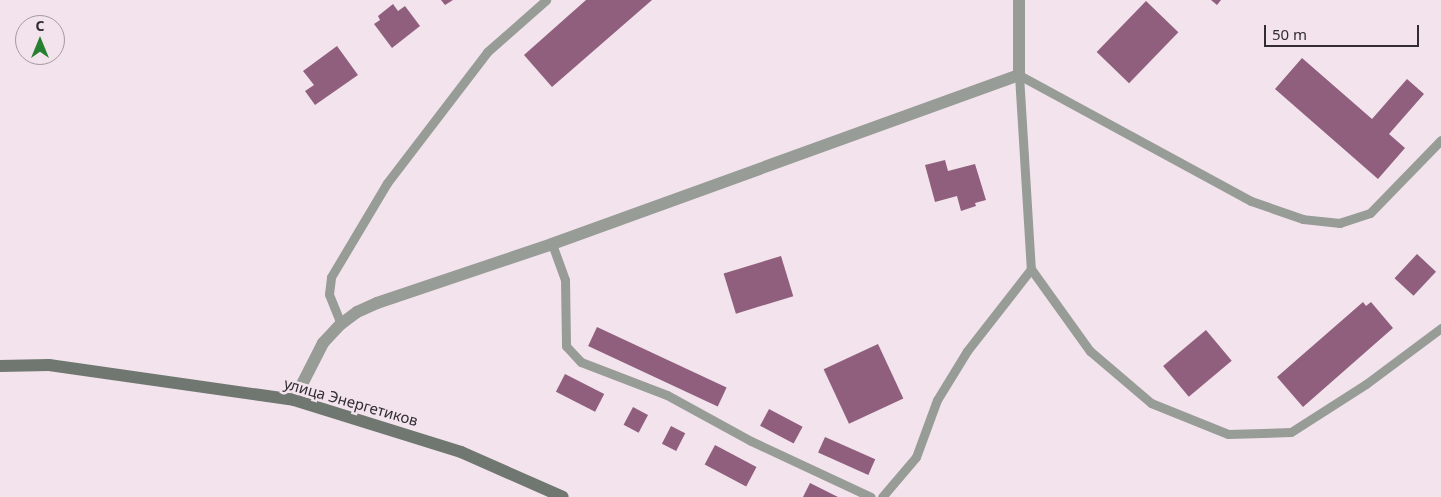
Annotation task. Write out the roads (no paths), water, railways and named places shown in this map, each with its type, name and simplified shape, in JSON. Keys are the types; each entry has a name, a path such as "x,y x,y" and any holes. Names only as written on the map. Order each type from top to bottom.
{"main road":[{"name":"улица Энергетиков","path":"0,366 49,365 294,400 461,452 563,497"}],"street":[{"path":"294,400 323,343 341,324 357,312 377,303 552,244 1019,75 1019,0"}],"lane":[{"path":"341,324 329,294 332,277 337,264 387,183 487,52 546,0"},
{"path":"1019,75 1251,201 1303,219 1340,224 1370,213 1441,140"},
{"path":"1019,75 1031,269 1090,351 1152,404 1228,434 1291,432 1366,384 1441,328"},
{"path":"552,244 565,280 566,346 581,362 667,396 751,441 871,497"},
{"path":"882,497 916,457 937,400 967,351 1031,269"}]}
